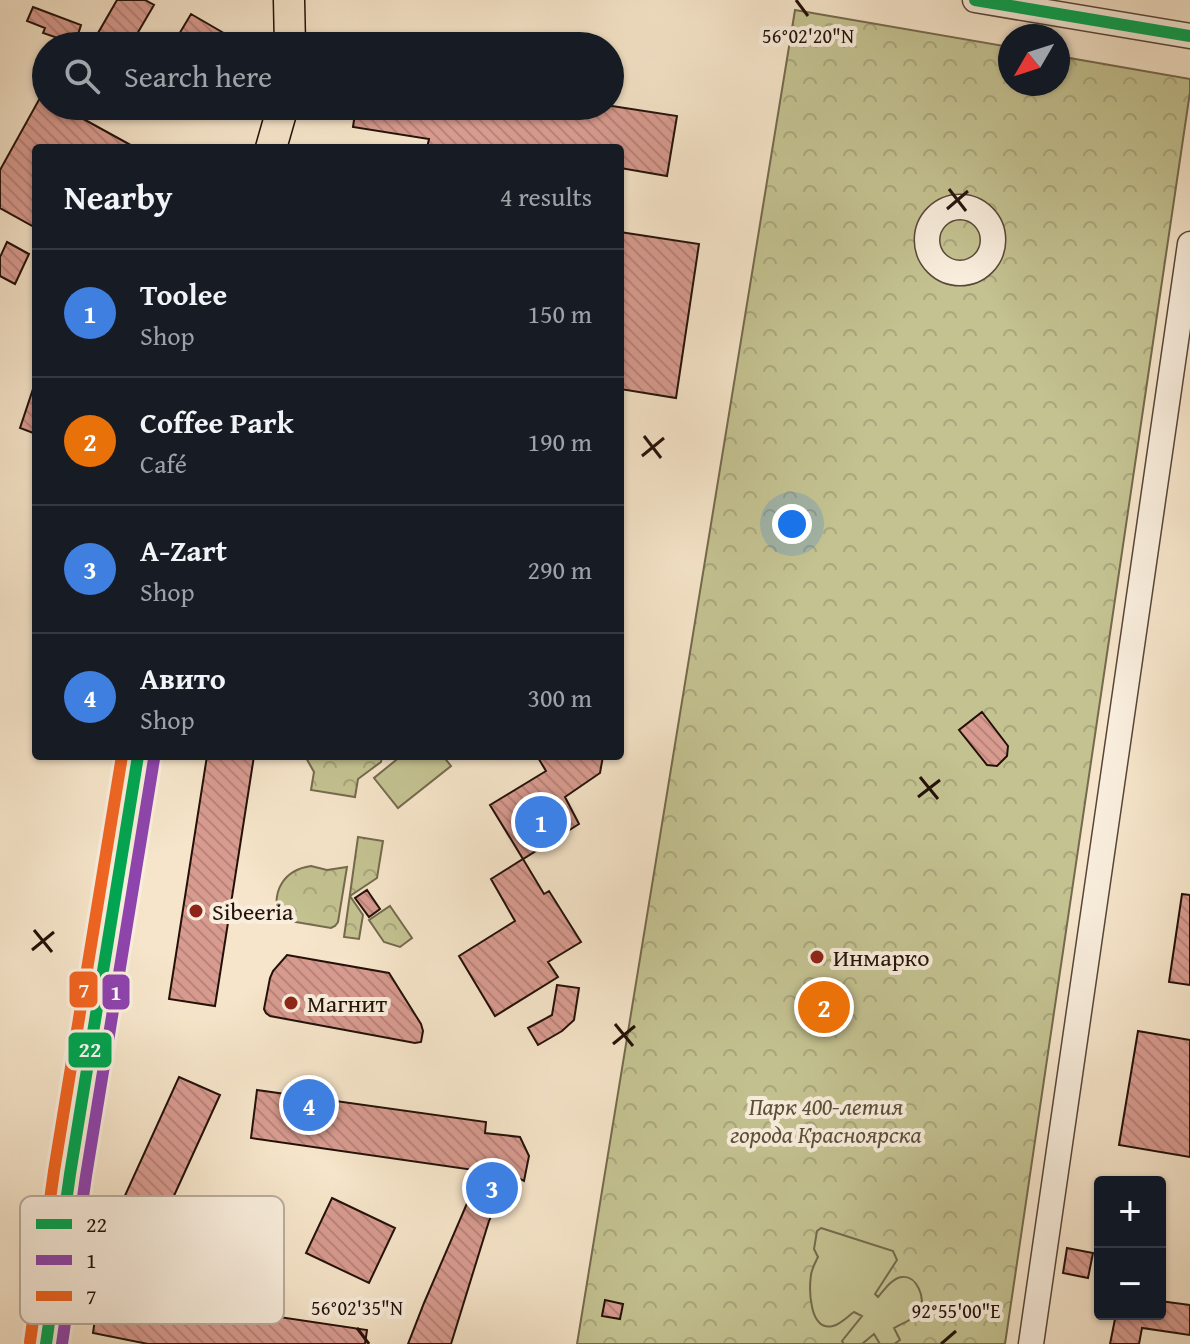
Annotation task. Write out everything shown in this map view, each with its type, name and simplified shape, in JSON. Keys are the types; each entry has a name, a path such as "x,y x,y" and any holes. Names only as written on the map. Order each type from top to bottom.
{"main road":[{"path":"289,0 290,32"},
{"path":"272,144 279,120"},
{"path":"67,1196 137,760"},
{"path":"46,1344 49,1324"}],"street":[{"path":"975,0 1190,36"},
{"path":"1031,1344 1190,244"}],"green space":[{"name":"Парк 400-летия города Красноярска","path":"795,10 998,45 998,96 1070,96 1070,58 1190,79 1005,1344 577,1344"},
{"path":"307,760 381,760 358,779 355,797 311,790 314,772"},
{"path":"396,760 446,760 451,766 398,808 374,778"},
{"path":"358,837 383,841 377,878 350,896 363,915 359,939 344,937"},
{"path":"311,866 327,870 347,867 338,922 331,928 284,920 278,916 277,898 282,883 294,872"},
{"path":"390,906 412,938 400,947 384,942 369,920"},
{"path":"821,1228 893,1251 897,1260 875,1294 878,1297 898,1278 907,1277 916,1284 922,1305 912,1318 894,1328 900,1340 894,1344 880,1344 874,1334 862,1344 844,1344 842,1341 862,1316 854,1312 833,1326 819,1323 812,1308 810,1281 818,1257 814,1249 817,1231"}],"building":[{"path":"117,0 145,0 154,5 138,32 99,32"},
{"path":"33,7 81,25 79,32 43,32 45,28 27,21"},
{"path":"191,14 222,32 180,32"},
{"path":"624,108 677,116 667,176 624,169 624,144 428,144 429,139 353,127 354,120 624,120"},
{"path":"32,112 32,120 85,120 129,144 32,144 32,226 0,208 0,170"},
{"path":"624,233 699,244 676,398 624,390"},
{"path":"7,242 29,254 15,284 0,276 0,257"},
{"path":"32,392 32,432 20,428"},
{"path":"982,712 1008,746 1007,756 997,766 987,765 959,730"},
{"path":"206,760 253,760 215,1006 169,999"},
{"path":"539,760 602,760 600,773 565,797 579,824 523,859 490,805 546,771"},
{"path":"523,859 544,894 549,891 581,942 548,962 558,977 495,1016 459,956 515,921 491,879"},
{"path":"367,890 380,909 369,917 355,898"},
{"path":"1182,894 1190,895 1190,985 1169,982"},
{"path":"287,955 389,973 421,1024 421,1042 270,1016 264,1009 270,978"},
{"path":"557,985 579,988 574,1020 538,1045 528,1028 552,1015"},
{"path":"1138,1031 1190,1040 1190,1157 1119,1145"},
{"path":"179,1077 220,1095 174,1196 125,1196"},
{"path":"257,1090 486,1122 485,1133 520,1137 529,1156 524,1181 510,1173 489,1221 451,1344 408,1344 481,1171 251,1138"},
{"path":"332,1198 395,1228 369,1283 306,1253"},
{"path":"1067,1248 1093,1253 1088,1278 1063,1273"},
{"path":"605,1300 623,1304 620,1319 602,1316"},
{"path":"1166,1302 1190,1305 1190,1335 1142,1328 1139,1344 1110,1344 1115,1320 1166,1320"},
{"path":"284,1318 367,1330 365,1344 148,1344 93,1333 94,1324 284,1324"}],"transit line":[{"name":"22","path":"975,0 1190,36"},
{"name":"7","path":"50,1196 121,760"},
{"name":"22","path":"67,1196 137,760"},
{"name":"1","path":"83,1196 154,760"},
{"name":"7","path":"30,1342 33,1324"},
{"name":"22","path":"46,1344 49,1324"},
{"name":"1","path":"62,1344 65,1324"}],"place":[{"name":"Toolee","path":"541,822"},
{"name":"Sibeeria","path":"196,911"},
{"name":"Инмарко","path":"817,957"},
{"name":"Магнит","path":"291,1003"},
{"name":"Coffee Park","path":"824,1007"},
{"name":"Авито","path":"309,1105"},
{"name":"A-Zart","path":"492,1188"}]}
